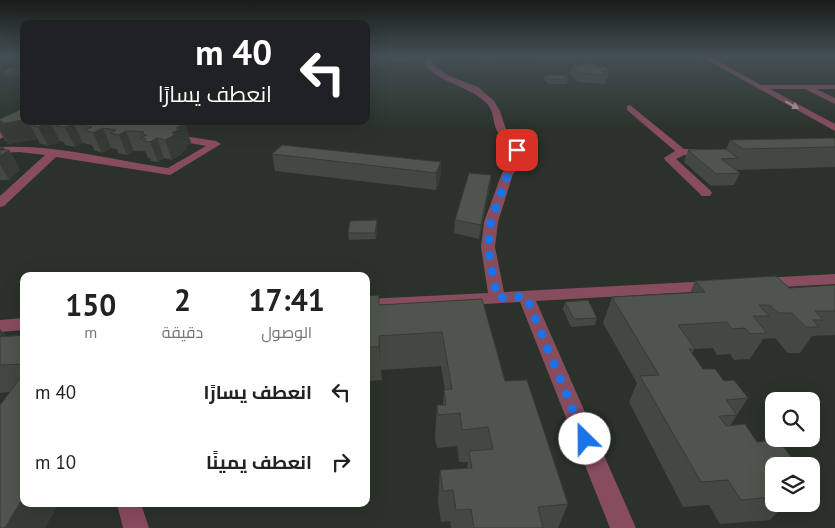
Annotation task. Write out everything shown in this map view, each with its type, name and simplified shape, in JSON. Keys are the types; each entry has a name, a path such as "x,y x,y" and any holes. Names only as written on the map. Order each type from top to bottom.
{"street":[{"path":"452,81 475,90 491,103 496,111 501,129 517,150 519,162 508,173 491,222 488,247 497,298"},
{"path":"748,81 835,128"},
{"path":"766,81 802,100"},
{"path":"760,87 835,87"},
{"path":"804,87 835,101"},
{"path":"630,108 682,152"},
{"path":"0,136 20,124"},
{"path":"0,150 19,149 54,153 170,172 216,144 159,135"},
{"path":"706,193 669,158 682,152 720,150"},
{"path":"0,203 54,153"},
{"path":"745,284 835,279"},
{"path":"370,305 725,285"},
{"path":"526,296 622,528"},
{"path":"0,326 20,324"},
{"path":"130,507 136,528"}],"building":[{"path":"20,110 20,121 0,124 3,122 0,122 0,119"},
{"path":"58,125 71,125 65,127 56,126"},
{"path":"80,125 183,125 176,128 180,129 172,133 176,134 165,140 157,138 150,142 143,141 146,139 140,138 147,135 141,134 144,132 126,131 119,135 110,133 116,130 103,128 93,133 85,130 92,127"},
{"path":"835,138 835,147 743,149 730,140"},
{"path":"282,145 441,162 436,173 272,154"},
{"path":"726,149 738,158 721,159 740,173 716,174 688,150"},
{"path":"0,150 9,150 0,156"},
{"path":"469,173 491,175 481,225 455,220"},
{"path":"377,220 375,233 348,233 350,221"},
{"path":"776,276 789,288 835,285 835,311 815,311 823,320 813,320 819,327 806,327 792,313 778,313 770,305 759,305 769,316 753,316 767,333 750,334 745,328 732,329 727,322 678,325 695,349 689,349 703,369 715,369 724,381 734,380 748,398 726,400 737,415 719,416 726,426 745,424 757,442 765,441 765,447 783,447 791,457 765,457 765,498 741,500 728,480 701,482 640,376 659,375 612,297 705,292 695,281"},
{"path":"379,295 379,305 482,299 505,381 527,380 568,504 538,507 543,528 474,528 471,509 456,510 453,490 443,491 440,470 472,468 469,451 493,449 488,427 462,430 460,413 438,415 437,405 446,405 444,390 452,389 442,332 379,336 379,347 370,347 370,296"},
{"path":"588,300 597,318 574,319 565,302"},
{"path":"20,335 20,364 0,365 0,337"},
{"path":"20,378 20,503 5,528 0,528 0,405"}],"route":[{"path":"517,150 519,162 508,173 491,222 488,247 497,298 526,296 585,439"}]}
